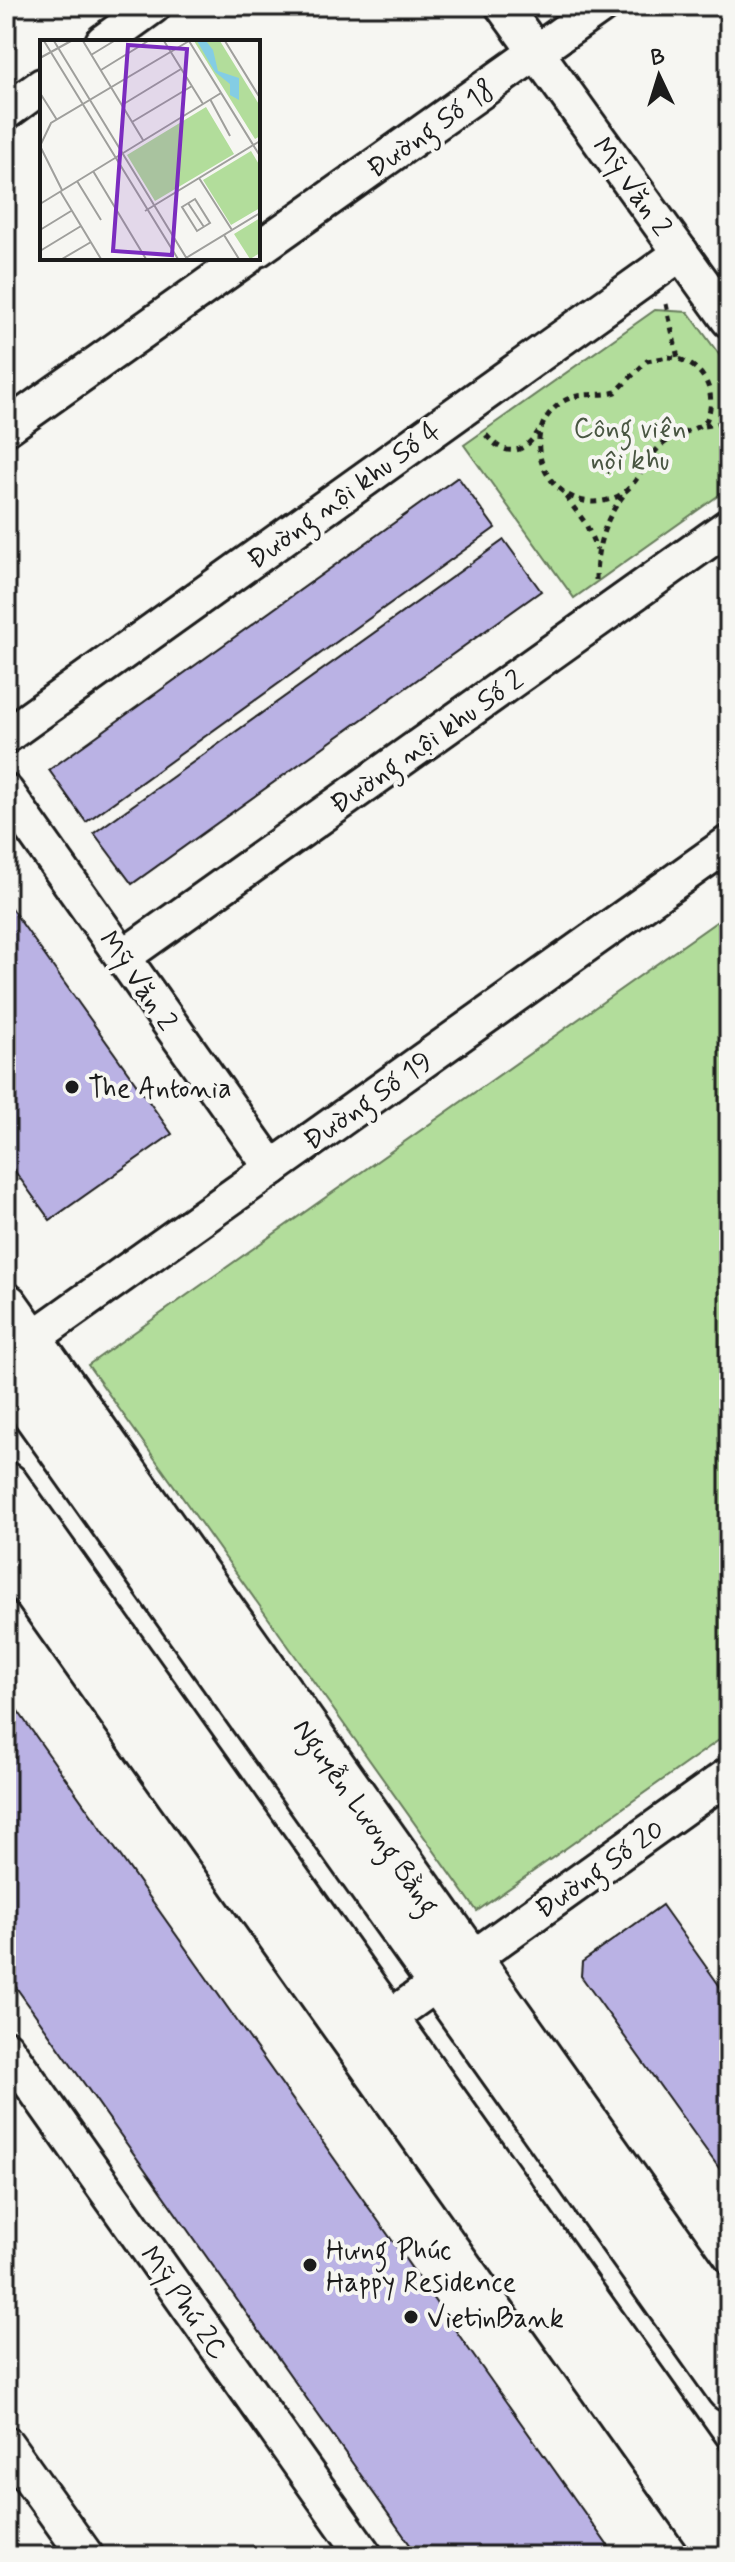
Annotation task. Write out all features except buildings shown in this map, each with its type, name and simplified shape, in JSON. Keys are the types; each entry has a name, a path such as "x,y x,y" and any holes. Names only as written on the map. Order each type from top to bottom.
{"main road":[{"name":"Nguyễn Lương Bằng","path":"12,1344 454,1971 729,2389"},
{"path":"6,1485 722,2556"},
{"path":"6,1550 729,2501"},
{"name":"Nguyễn Lương Bằng","path":"454,1971 729,2325"}],"street":[{"path":"106,40 153,6"},
{"name":"Mỹ Văn 2","path":"503,6 729,320"},
{"name":"Đường Số 18","path":"260,248 601,6"},
{"path":"6,112 40,87"},
{"name":"Đường nội khu Số 4","path":"6,736 681,253"},
{"path":"6,428 243,260"},
{"name":"Đường nội khu Số 2","path":"123,957 729,526"},
{"name":"Mỹ Văn 2","path":"6,792 272,1168"},
{"name":"Đường Số 19","path":"12,1344 272,1168 729,843"},
{"name":"Đường Số 20","path":"371,2031 729,1775"},
{"name":"Mỹ Phú 2C","path":"6,2048 365,2556"},
{"path":"6,2444 86,2556"}],"path":[{"path":"665,298 678,358"},
{"path":"479,425 501,450 509,451 527,445 562,402 580,395 616,392 647,361 668,357 678,358 701,372 711,392 711,411 706,421 688,433"},
{"path":"597,590 598,552 607,521 626,492 664,444 708,425 729,422"},
{"path":"544,425 539,444 540,462 552,483 586,524 598,552"},
{"path":"563,494 592,502 615,498 626,492"}],"green space":[{"name":"Công viên nội khu","path":"655,310 688,312 729,368 729,488 574,598 464,445"},
{"path":"729,913 729,1733 477,1911 88,1365"}],"place":[{"name":"The Antonia","path":"72,1087"},
{"name":"Hưng Phúc Happy Residence","path":"310,2265"},
{"name":"VietinBank","path":"411,2317"}]}
